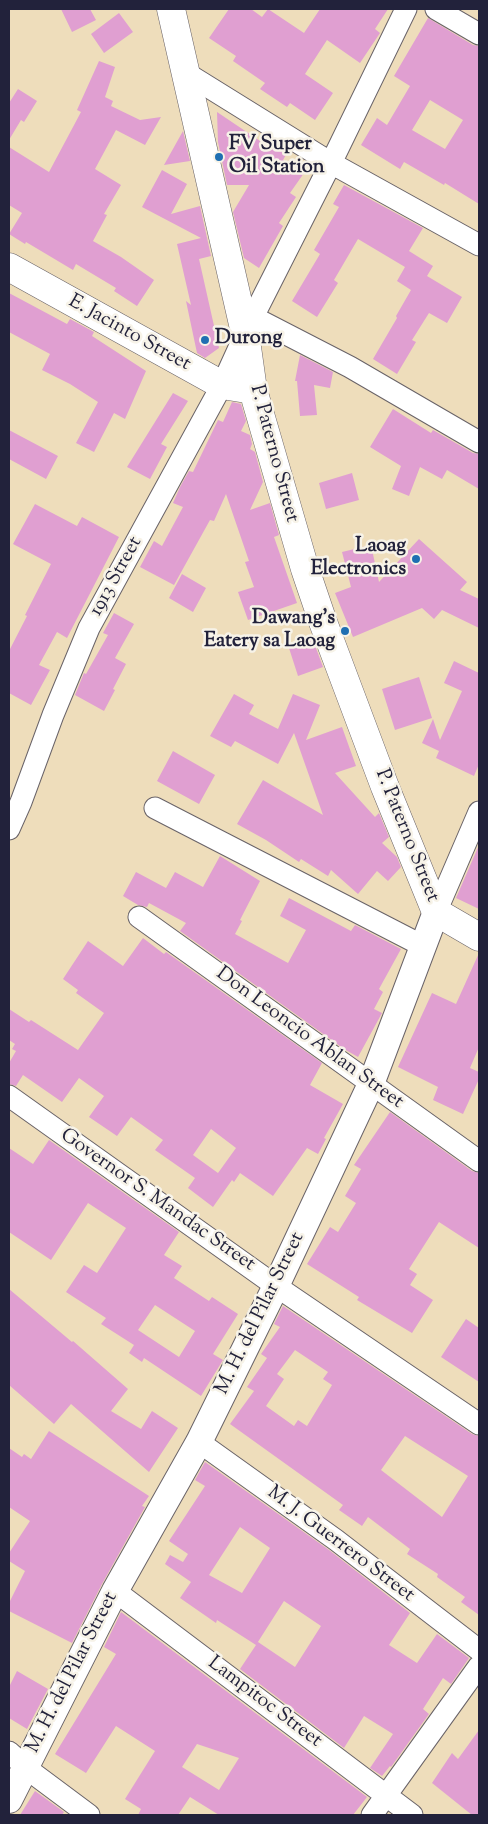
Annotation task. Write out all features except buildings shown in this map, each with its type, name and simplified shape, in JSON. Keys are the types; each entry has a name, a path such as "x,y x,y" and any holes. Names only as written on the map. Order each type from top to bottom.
{"main road":[{"name":"P. Paterno Street","path":"171,9 249,325 253,390 305,569 323,622 386,787 436,912"},
{"name":"E. Jacinto Street","path":"9,267 222,385 253,390"},
{"path":"436,912 479,937"}],"street":[{"name":"1913 Street","path":"9,829 89,628 222,385 249,325 406,9"},
{"path":"436,9 479,34"},
{"path":"186,73 331,163 479,245"},
{"path":"249,325 350,367 479,442"},
{"path":"155,808 423,946"},
{"name":"M. H. del Pilar Street","path":"9,1800 17,1760 199,1442 276,1286 371,1084 436,912 479,812"},
{"name":"Don Leoncio Ablan Street","path":"139,917 479,1161"},
{"name":"Governor S. Mandac Street","path":"9,1096 276,1286 479,1424"},
{"name":"M. J. Guerrero Street","path":"199,1442 336,1540 479,1650"},
{"name":"Lampitoc Street","path":"115,1591 412,1815"},
{"path":"372,1815 479,1666"},
{"path":"17,1760 89,1815"}],"place":[{"name":"FV Super Oil Station","path":"219,157"},
{"name":"Durong","path":"205,340"},
{"name":"Laoag Electronics","path":"416,559"},
{"name":"Dawang's Eatery sa Laoag","path":"345,631"}]}
